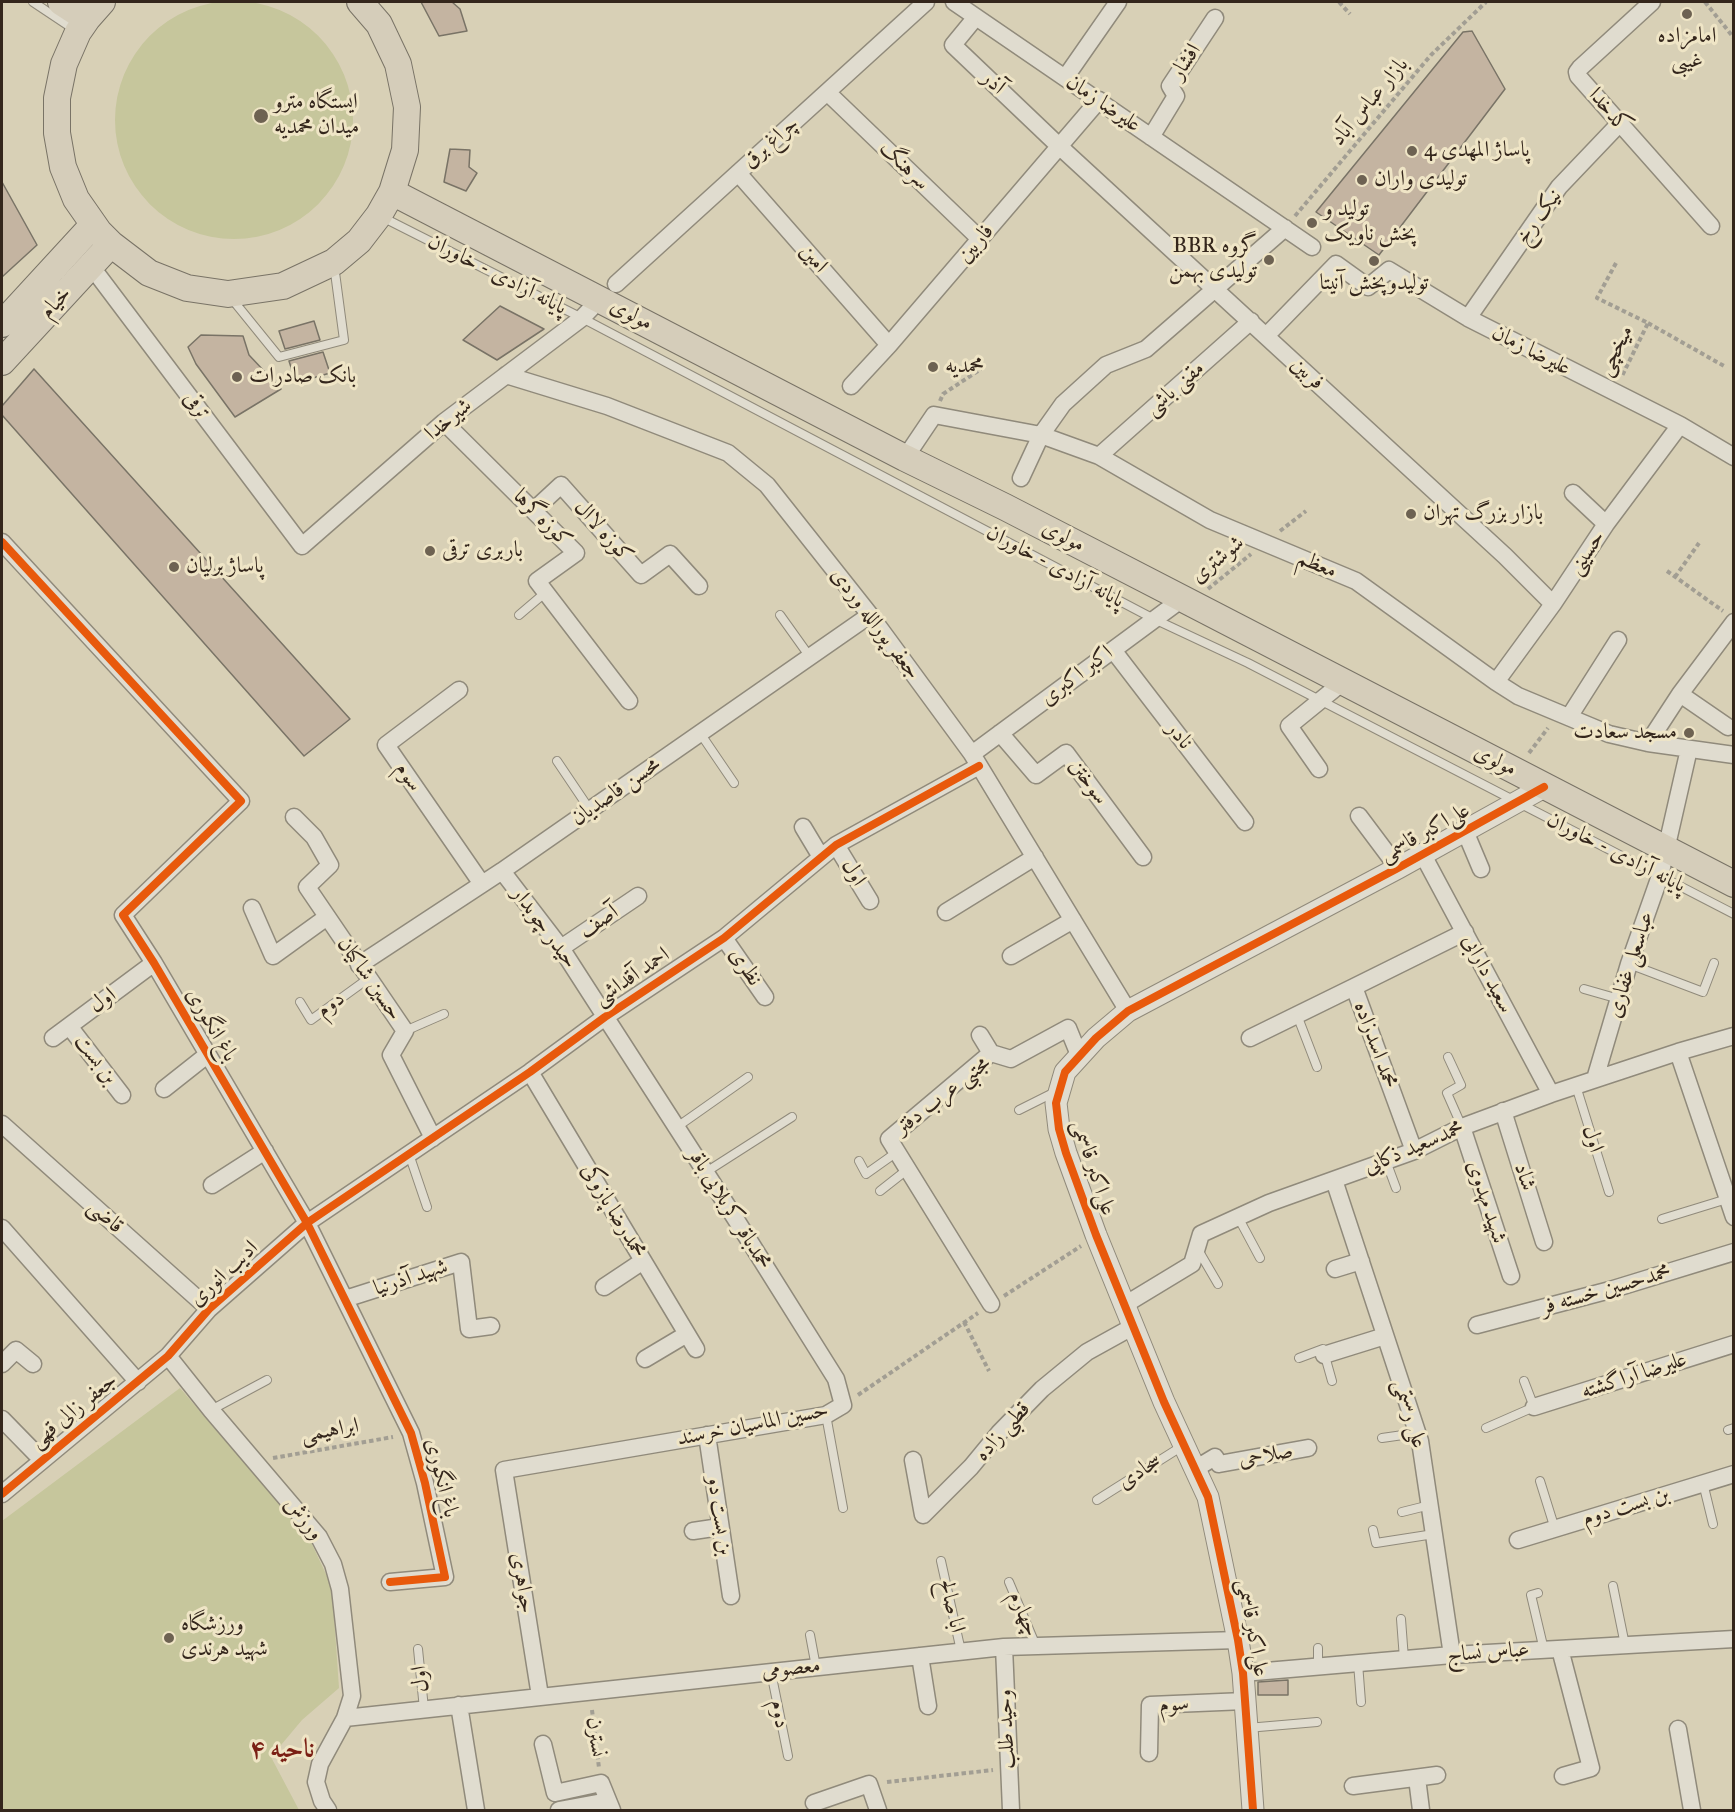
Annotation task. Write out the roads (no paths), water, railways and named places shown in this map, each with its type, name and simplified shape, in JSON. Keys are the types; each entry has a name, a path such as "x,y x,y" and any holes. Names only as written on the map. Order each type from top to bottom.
{"main road":[{"path":"61,2 89,18 64,64 57,98 57,133 63,167 76,199 93,225 111,244 149,273 187,288 228,294 283,286 334,262 359,241 379,215 392,192 405,150 407,106 398,64 380,24 360,2"},
{"name":"مولوی","path":"392,192 608,292 905,458 1005,507 1734,884"},
{"path":"2,324 93,225"},
{"name":"خیام","path":"2,362 111,244"}],"street":[{"name":"چراغ برق","path":"608,292 926,2"},
{"path":"1065,78 1118,2"},
{"name":"کدخدا","path":"1652,2 1580,68 1577,72 1578,76 1711,226"},
{"name":"علیرضا زمان","path":"960,3 976,17 1312,247"},
{"name":"آذر","path":"976,17 953,45 1059,146"},
{"name":"افشار","path":"1151,137 1176,96 1170,86 1215,18"},
{"name":"سرهنگ","path":"828,93 980,239"},
{"name":"فاربین","path":"851,386 889,345 1099,100"},
{"name":"نیک رخ","path":"1468,318 1559,188 1620,123"},
{"name":"فربین","path":"1059,146 1497,549 1553,604"},
{"name":"امین","path":"738,173 889,345"},
{"path":"1021,478 1041,435 1063,404 1106,365 1146,348 1285,228"},
{"name":"علیرضا زمان","path":"1266,336 1336,264 1368,286 1389,270 1468,318 1680,425 1734,457"},
{"name":"ترقی","path":"91,266 302,546"},
{"name":"شیرخدا","path":"302,546 444,422 582,318 608,292"},
{"name":"مقنی باشی","path":"1099,456 1251,321"},
{"name":"جعفر پورالله وردی","path":"506,375 607,406 728,453 767,485 870,615 976,760 1128,1011"},
{"name":"معظم","path":"905,458 934,415 1041,435 1099,456 1210,520 1356,581 1518,696 1609,734 1648,743 1734,755"},
{"name":"کوزه‌گرها","path":"444,422 576,553 537,581 546,592"},
{"name":"حسینی","path":"1496,682 1553,604 1606,524 1680,425"},
{"name":"کوزه لاال","path":"534,510 561,485 641,575 670,554 699,586"},
{"path":"1573,493 1606,524"},
{"name":"باغ انگوری","path":"2,542 241,801 123,915 154,963 307,1223 411,1433 425,1483 445,1577 390,1582"},
{"path":"546,592 629,701"},
{"name":"اکبر اکبری","path":"976,760 1000,733 1154,619 1186,601"},
{"name":"محسن قاصدیان","path":"364,971 482,884 870,615"},
{"path":"1648,743 1729,617"},
{"path":"1564,715 1618,640"},
{"name":"نادر","path":"1113,650 1245,822"},
{"path":"1319,769 1290,726 1343,682"},
{"name":"سوم","path":"459,690 386,745 482,884"},
{"path":"1680,694 1728,728"},
{"name":"سوختن","path":"1000,733 1036,775 1066,753 1143,857"},
{"name":"عباسعلی غفاری","path":"1595,1079 1629,964 1660,876 1689,749"},
{"name":"احمد آقداشی","path":"307,1223 530,1072 605,1017 724,938 836,845 976,760"},
{"name":"علی‌اکبر قاسمی","path":"1253,1810 1244,1674 1208,1497 1164,1402 1096,1235 1066,1154 1059,1129 1056,1103 1065,1072 1096,1038 1128,1011 1423,855 1544,786"},
{"path":"1359,816 1398,868"},
{"name":"حسین شاکیان","path":"294,817 314,837 330,865 307,887 405,1031 391,1055 433,1138"},
{"path":"802,827 821,857"},
{"path":"1466,831 1481,869"},
{"name":"اول","path":"836,845 870,901"},
{"name":"سعید دارابی","path":"1423,855 1551,1094"},
{"path":"946,912 1035,857"},
{"name":"حیدر چوبدار","path":"502,871 561,948 605,1017"},
{"name":"آصف","path":"561,948 638,896"},
{"path":"252,908 273,956 327,917"},
{"path":"1011,956 1073,920"},
{"name":"محمد اسدزاده","path":"1414,1151 1354,987 1465,933"},
{"name":"نظری","path":"724,938 765,997"},
{"name":"اول","path":"53,1038 154,963"},
{"path":"1250,1038 1354,987"},
{"name":"محمدباقر کربلایی باقر","path":"605,1017 836,1379 843,1405"},
{"name":"بن بست","path":"69,1026 122,1095"},
{"name":"مجتبی عرب دفتر","path":"893,1145 991,1053 1011,1059 1068,1028 1079,1055"},
{"path":"980,1035 991,1053"},
{"name":"محمدسعید ذکایی","path":"1126,1304 1192,1264 1201,1234 1269,1203 1414,1151 1503,1111 1678,1052 1734,1036"},
{"path":"1678,1052 1734,1217"},
{"path":"164,1089 207,1055"},
{"name":"محمدرضا پازوکی","path":"530,1072 696,1349"},
{"name":"شاد","path":"1503,1111 1544,1242"},
{"name":"قاضی","path":"2,1124 209,1309"},
{"name":"شهید مهدوی","path":"1462,1128 1510,1276"},
{"path":"893,1145 991,1304"},
{"path":"212,1185 265,1151"},
{"name":"علی رستمی","path":"1334,1180 1420,1442 1452,1655"},
{"name":"ادیب انوری","path":"168,1356 209,1309 307,1223"},
{"path":"2,1228 138,1382"},
{"name":"محمدحسین خسته فر","path":"1477,1325 1610,1290 1734,1252"},
{"path":"604,1287 643,1260"},
{"path":"1335,1269 1361,1261"},
{"name":"شهید آذرنیا","path":"345,1299 461,1262 469,1329 491,1326"},
{"name":"قطبی زاده","path":"913,1460 926,1521 999,1433 1042,1389 1087,1352 1134,1326"},
{"path":"645,1359 687,1335"},
{"path":"1324,1355 1385,1336"},
{"name":"علیرضا آراگشته","path":"1534,1407 1734,1344"},
{"path":"2,1364 16,1350 33,1364"},
{"name":"جعفر زالی قهی","path":"2,1494 168,1356"},
{"name":"ورزش","path":"168,1356 319,1536 333,1564 340,1589 352,1696 345,1718 320,1764 316,1782 322,1801 328,1810"},
{"name":"حسین الماسیان خرسند","path":"504,1470 826,1415 843,1405"},
{"path":"2,1419 42,1460"},
{"name":"بن بست دو","path":"707,1435 731,1596"},
{"name":"صلاحی","path":"1195,1469 1215,1457 1219,1464 1308,1448"},
{"name":"جواهری","path":"504,1470 540,1696"},
{"name":"بن بست دوم","path":"1518,1540 1734,1474"},
{"path":"693,1531 720,1527"},
{"name":"عباس نساج","path":"1244,1674 1452,1655 1734,1639"},
{"name":"معصومی","path":"345,1718 1004,1647 1238,1640"},
{"name":"وحید طلب","path":"1004,1647 1011,1810"},
{"path":"1552,1649 1591,1768 1563,1776"},
{"path":"921,1656 928,1706"},
{"name":"سوم","path":"1149,1753 1149,1705 1245,1701"},
{"path":"459,1705 476,1810"},
{"path":"1678,1729 1692,1810"},
{"name":"نسترن","path":"543,1744 555,1793 602,1783 610,1806"},
{"path":"1353,1786 1437,1775"},
{"path":"1417,1778 1421,1810"},
{"path":"814,1803 869,1784 878,1810"},
{"path":"559,1810 610,1806"}],"lane":[{"path":"33,2 89,18"},
{"name":"پایانه آزادی - خاوران","path":"379,215 582,318 1154,619 1248,663 1734,914"},
{"path":"228,294 279,357 344,340 334,262"},
{"path":"519,615 546,592"},
{"path":"780,615 810,657"},
{"path":"700,733 734,783"},
{"path":"557,761 590,810"},
{"path":"1629,964 1703,992 1714,963"},
{"name":"دوم","path":"300,1002 311,1020 364,971"},
{"path":"1584,989 1619,999"},
{"path":"405,1031 444,1014"},
{"path":"1297,1015 1317,1067"},
{"path":"1448,1057 1461,1085 1447,1093 1462,1128"},
{"path":"677,1127 748,1077"},
{"name":"اول","path":"1576,1086 1609,1192"},
{"path":"1019,1110 1060,1090"},
{"path":"706,1172 792,1117"},
{"path":"859,1161 866,1174 893,1145"},
{"path":"409,1154 427,1207"},
{"path":"1386,1161 1396,1188"},
{"path":"880,1191 908,1169"},
{"path":"1662,1219 1727,1199"},
{"path":"1238,1217 1260,1258"},
{"path":"1197,1248 1218,1284"},
{"path":"1299,1358 1323,1349 1332,1381"},
{"path":"211,1410 267,1380"},
{"path":"1486,1428 1534,1407 1524,1381"},
{"path":"826,1415 843,1508"},
{"path":"1382,1438 1417,1433"},
{"name":"سجادی","path":"1097,1500 1184,1444"},
{"path":"1540,1481 1555,1529"},
{"path":"1703,1483 1713,1524"},
{"path":"1402,1512 1430,1505"},
{"path":"1373,1530 1376,1543 1434,1534"},
{"name":"ابا صالح","path":"941,1561 962,1651"},
{"name":"چهارم","path":"1009,1582 1036,1646"},
{"path":"1613,1586 1625,1645"},
{"path":"1538,1593 1531,1595 1552,1649"},
{"path":"1401,1619 1404,1659"},
{"path":"810,1635 816,1667"},
{"path":"1318,1648 1318,1667"},
{"name":"اول","path":"418,1649 424,1709"},
{"path":"1358,1663 1361,1702"},
{"name":"دوم","path":"771,1672 788,1756"},
{"path":"1246,1728 1317,1722"}],"place":[{"name":"امامزاده غیبی","path":"1687,14"},
{"name":"ایستگاه مترو میدان محمدیه","path":"261,116"},
{"name":"پاساژ المهدی 4","path":"1412,151"},
{"name":"تولیدی واران","path":"1362,180"},
{"name":"تولید و پخش ناویک","path":"1312,223"},
{"name":"BBR گروه تولیدی بهمن","path":"1269,260"},
{"name":"تولیدوپخش آنیتا","path":"1374,261"},
{"name":"محمدیه","path":"933,367"},
{"name":"بانک صادرات","path":"237,377"},
{"name":"بازار بزرگ تهران","path":"1411,514"},
{"name":"باربری ترقی","path":"430,551"},
{"name":"پاساژ برلیان","path":"174,567"},
{"name":"مسجد سعادت","path":"1689,733"},
{"name":"ورزشگاه شهید هرندی","path":"169,1638"}],"district":[{"name":"ناحیه ۴","path":"282,1751"}]}
